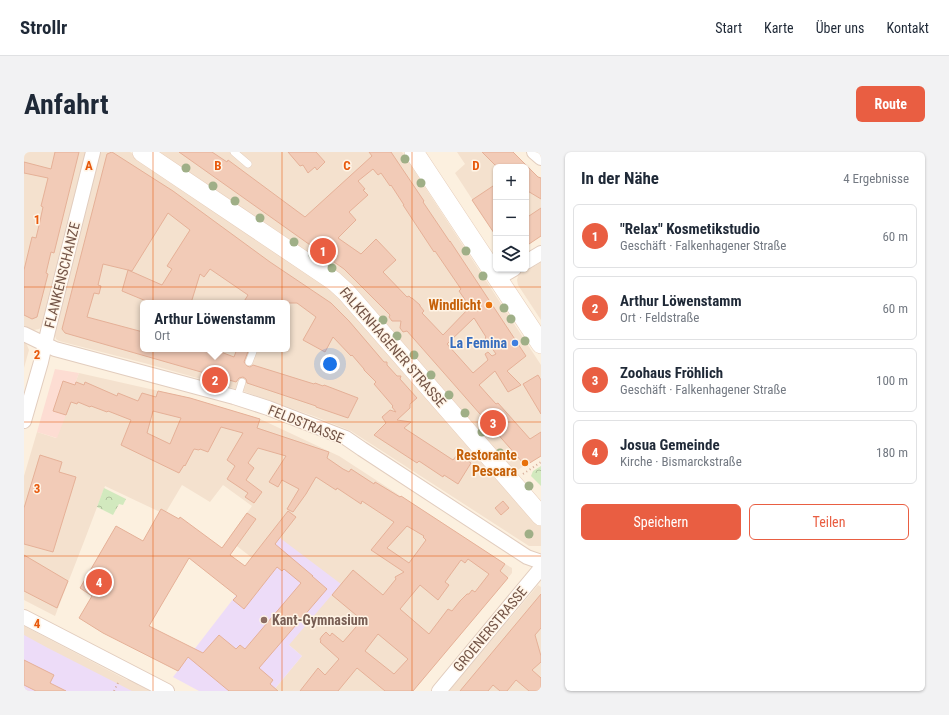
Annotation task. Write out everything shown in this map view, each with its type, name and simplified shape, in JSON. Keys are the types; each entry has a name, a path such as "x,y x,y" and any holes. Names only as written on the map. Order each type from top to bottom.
{"street":[{"name":"FLANKENSCHANZE","path":"24,421 45,345 93,152"},
{"path":"414,152 506,274 541,344"},
{"path":"534,152 541,158"},
{"name":"FALKENHAGENER STRASSE","path":"152,156 334,281 346,292 541,516"},
{"path":"529,260 541,253"},
{"name":"FELDSTRASSE","path":"24,334 55,349 236,398 274,410 346,438 527,557 541,562"},
{"name":"GROENERSTRASSE","path":"439,691 541,568"},
{"path":"24,617 167,691"}],"lane":[{"path":"234,152 248,164"},
{"path":"249,362 253,352"},
{"path":"236,398 242,382"}],"path":[{"path":"522,475 541,462"},
{"path":"114,691 119,681"}],"shaded area":[{"path":"24,152 87,152 42,326 39,329 34,330 30,330 24,326"},
{"path":"100,152 130,152 326,282 541,525 541,546 529,546 351,431 243,391 59,341 55,336"},
{"path":"158,152 402,152 541,365 541,456 514,472 348,282"},
{"path":"457,152 513,152 525,164 493,164 493,231 455,173 465,164"},
{"path":"529,168 541,178 541,236 529,244"},
{"path":"541,262 541,320 518,285 517,280 521,272 529,272 529,266 535,266"},
{"path":"24,341 29,350 24,368"},
{"path":"55,369 79,373 69,400 71,402 57,438 37,432"},
{"path":"79,373 190,398 260,419 339,456 512,568 512,573 413,691 273,691 302,656 289,645 280,538 260,564 228,539 252,506 223,485 210,502 182,485 166,512 161,509 160,512 105,486 55,616 24,600 24,476 37,432 56,438"},
{"name":"Kant-Gymnasium","path":"280,538 341,584 289,645 302,656 273,691 199,691 173,677"},
{"path":"538,585 541,587 541,691 449,691"},
{"path":"24,626 127,680 130,678 138,681 138,685 150,691 24,691"},
{"path":"24,635 46,647 132,691 24,691"}],"green space":[{"path":"541,466 541,486 531,476 533,471"},
{"path":"104,488 126,499 123,505 119,504 113,515 97,507"}],"building":[{"path":"55,152 79,152 54,253 51,252 46,273 48,274 37,317 32,319 24,315 24,270 32,237 36,238 43,207 41,206 48,178 24,173 24,162 51,169"},
{"path":"112,152 173,191 270,262 331,303 349,321 384,362 387,362 387,365 397,376 401,376 400,379 417,398 410,404 410,408 397,420 411,422 404,428 453,460 458,454 471,463 458,484 444,475 443,477 419,461 417,463 374,435 386,423 382,417 390,410 396,412 392,407 393,406 374,384 376,382 352,355 351,356 333,337 325,352 303,340 316,317 297,303 290,303 290,300 245,300 248,295 210,269 204,277 200,274 192,300 144,300 122,291 128,270 103,264 98,285 101,286 99,294 94,293 87,317 140,331 140,352 221,352 234,357 236,352 248,352 244,362 247,366 250,367 253,365 314,384 324,385 358,398 348,418 247,383 246,379 243,377 239,378 236,382 65,333 62,329 107,154","holes":["168,213 190,230 167,266 172,269 162,285 128,270 132,271"]},
{"path":"179,152 212,152 227,162 228,160 305,217 372,156 369,152 391,152 526,356 507,371 521,385 508,392 495,371 479,385 496,404 498,403 530,439 541,432 541,456 528,464 524,464 407,331 403,332 400,328 401,321 392,321 389,317 390,315 344,269","holes":["373,169 378,175 381,173 390,186 391,185 434,252 435,251 461,289 459,291 470,307 443,335 422,313 424,311 420,305 409,296 407,297 383,272 396,260 376,239 361,254 338,238 356,220 349,212 368,195 358,181","474,318 496,354 492,356 488,352 485,354 488,360 473,373 447,344"]},
{"path":"288,152 316,152 325,162 317,170 315,167 308,173 303,165 300,166"},
{"path":"482,152 513,152 525,164 494,164"},
{"path":"529,168 541,178 541,199 529,192"},
{"path":"493,186 493,232 472,200"},
{"path":"541,208 541,236 529,244 529,236 529,216"},
{"path":"538,375 541,380 541,414 523,384"},
{"path":"63,381 75,385 76,382 84,385 85,382 117,396 118,393 138,401 142,393 156,397 158,391 190,398 260,419 257,428 329,452 327,458 343,469 349,472 351,469 374,484 375,482 400,497 401,496 505,564 500,571 508,578 413,691 385,691 357,668 338,691 300,691 318,668 325,675 339,659 320,642 322,636 326,632 330,636 332,633 343,642 362,620 332,595 353,570 383,595 396,579 395,577 404,572 371,550 394,522 362,501 361,504 337,488 336,490 316,477 293,512 287,509 299,489 282,480 278,487 269,482 286,456 258,448 248,463 254,468 246,480 262,492 254,503 245,497 248,493 227,479 235,466 227,460 243,433 221,427 208,452 200,449 194,449 185,466 184,465 179,473 121,445 131,420 78,402 77,404 71,402 66,415 53,411","holes":["153,411 181,418 170,444 147,433","407,526 424,536 423,537 426,540 409,563 387,548","468,559 489,574 475,592 472,590 469,594 467,594 452,611 448,609 429,634 400,609 420,585 438,600 449,585 445,582 461,560 465,563","378,634 408,659 394,674 365,651"]},
{"path":"40,455 62,462 59,472 76,477 53,552 24,544 24,508"},
{"path":"503,501 509,508 501,515 495,508"},
{"path":"161,509 179,519 180,517 222,548 247,513 256,519 230,555 245,566 288,511 296,517 275,544 327,589 259,668 273,680 270,684 278,691 229,691 188,657 178,671 103,633 79,618 92,596 80,588 116,526 143,541","holes":["189,558 237,596 233,600 244,609 277,567 282,571 284,569 301,583 245,649 240,645 236,649 219,635 203,653 149,626"]},
{"path":"24,555 68,581 57,608 24,591"},
{"path":"541,594 541,628 535,635 541,656 541,662 532,670 541,678 541,691 529,691 516,680 507,691 500,691 493,685 488,691 460,691"},
{"path":"24,660 54,675 50,683 66,691 36,691 24,685"}],"place":[{"name":"\"Relax\" Kosmetikstudio","path":"323,251"},
{"name":"Windlicht","path":"489,305"},
{"name":"La Femina","path":"515,343"},
{"name":"Arthur Löwenstamm","path":"215,380"},
{"name":"Zoohaus Fröhlich","path":"493,423"},
{"name":"Restorante Pescara","path":"525,463"},
{"name":"Josua Gemeinde","path":"99,582"},
{"name":"Kant-Gymnasium","path":"264,620"}]}
